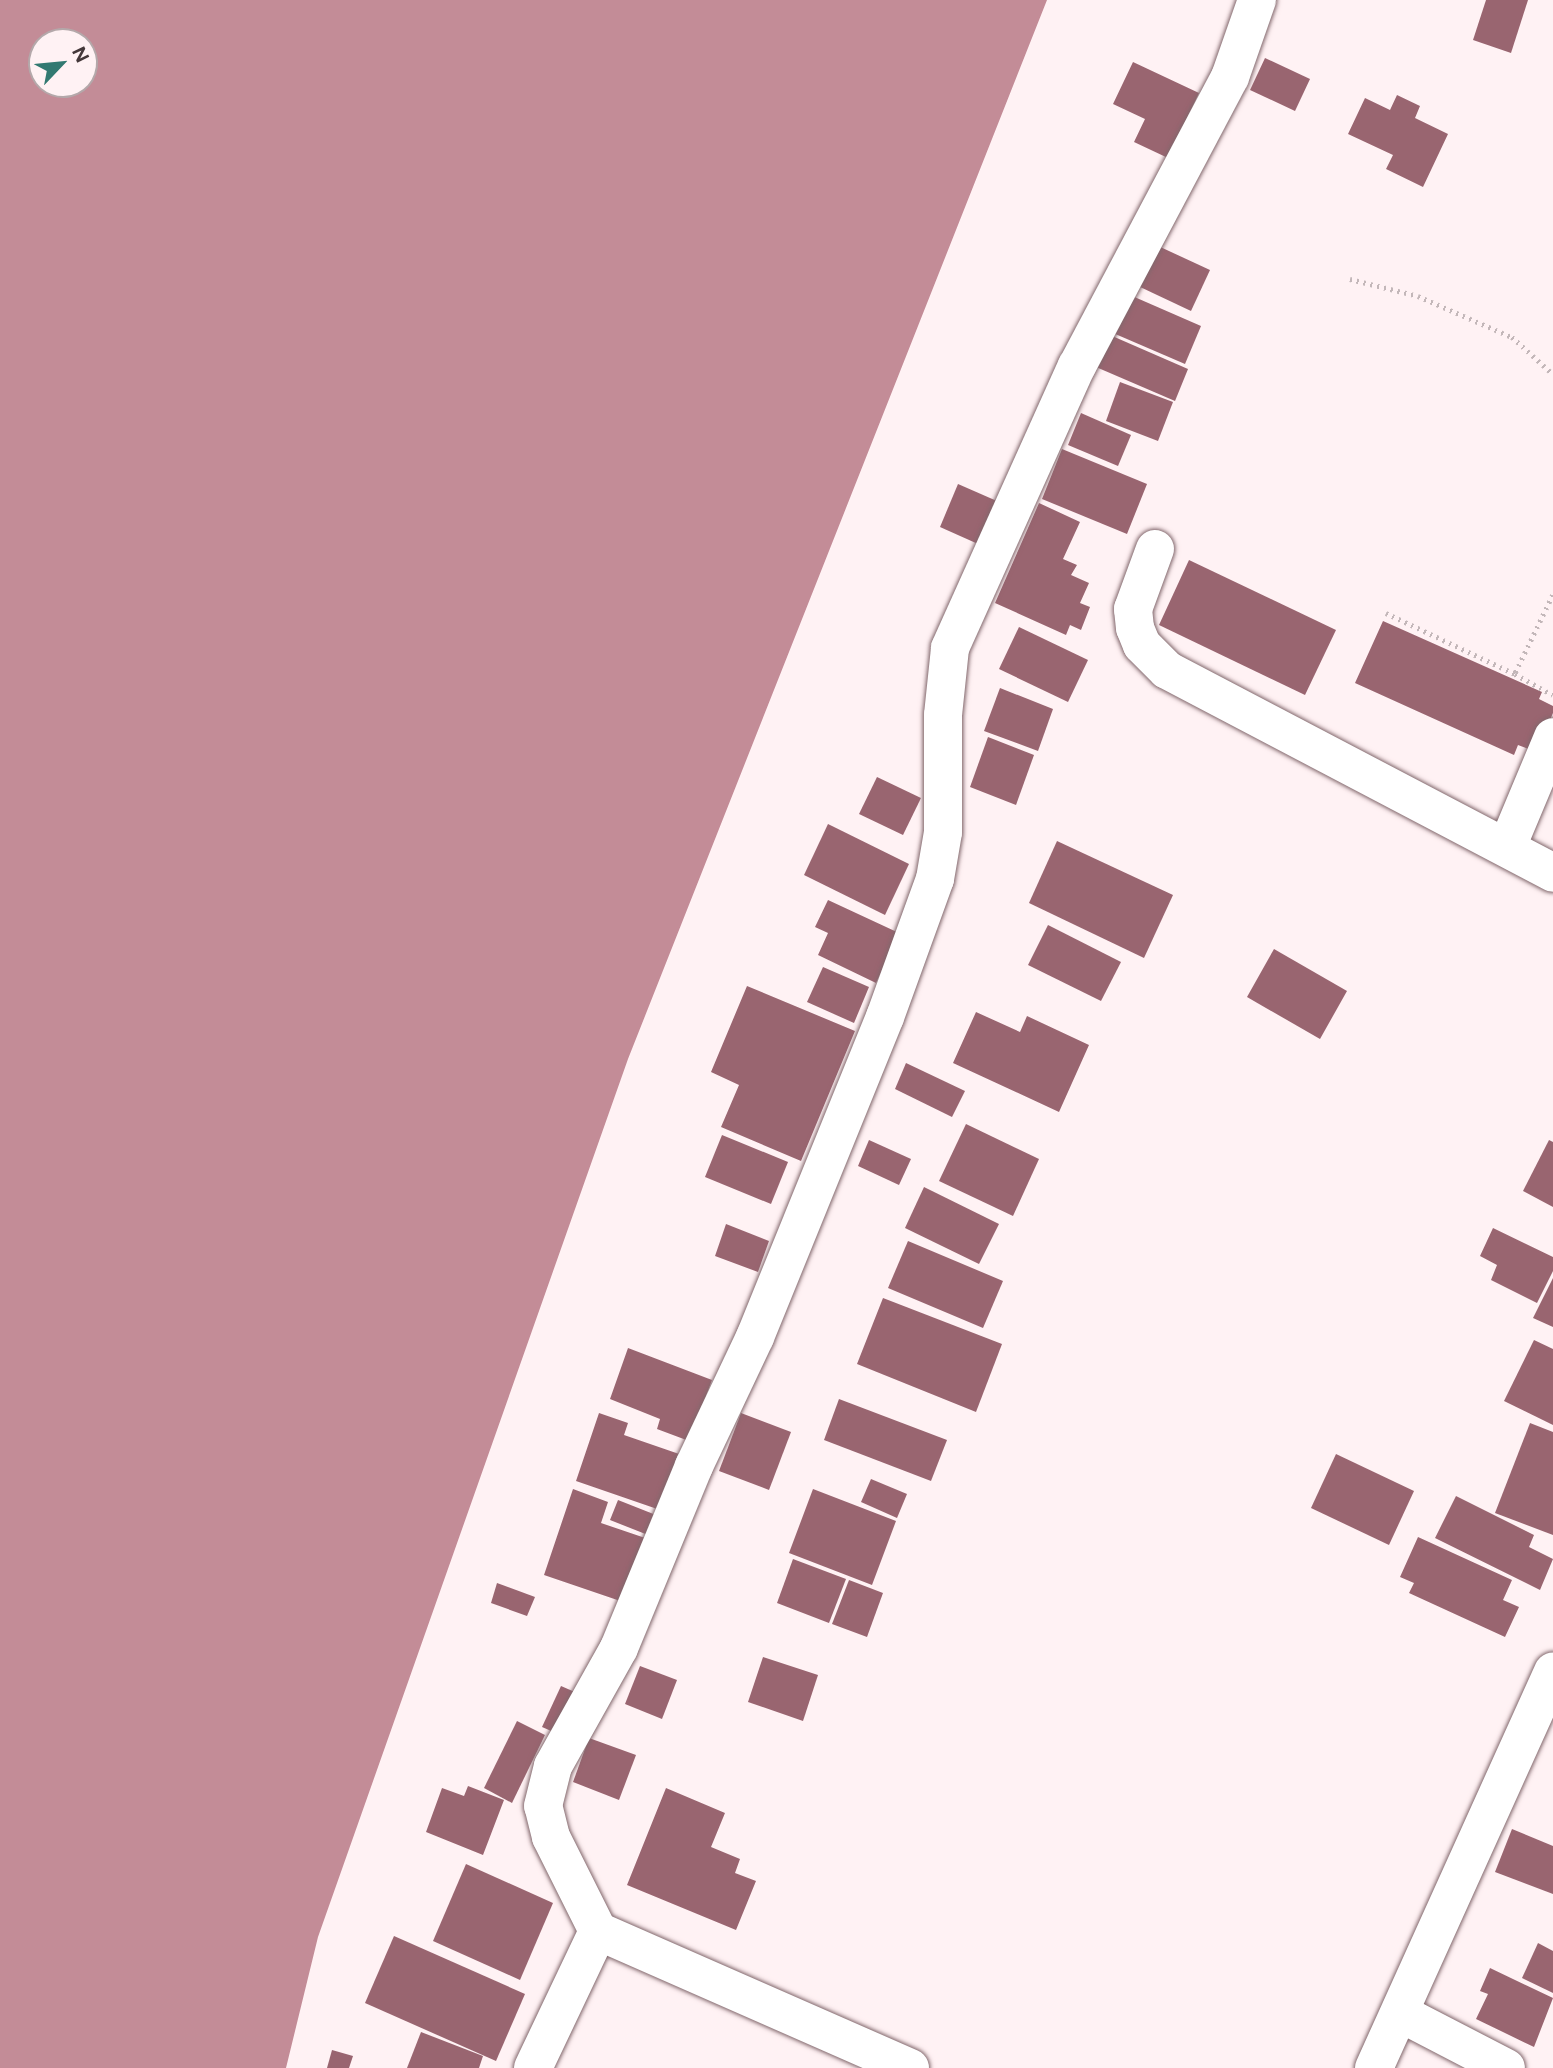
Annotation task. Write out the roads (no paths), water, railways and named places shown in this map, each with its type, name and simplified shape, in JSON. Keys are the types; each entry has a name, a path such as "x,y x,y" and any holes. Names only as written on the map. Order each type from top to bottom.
{"street":[{"path":"910,2068 598,1931 551,1837 543,1806 550,1773 620,1648 694,1465 755,1337 924,910 943,832 943,715 950,648 975,585 1077,366 1230,77 1257,0"},
{"path":"1155,549 1133,609 1135,628 1142,645 1167,670 1553,873"},
{"path":"1507,847 1553,737"},
{"path":"1374,2068 1402,2014 1553,1671"},
{"path":"533,2068 598,1931"},
{"path":"1402,2014 1506,2068"}]}
